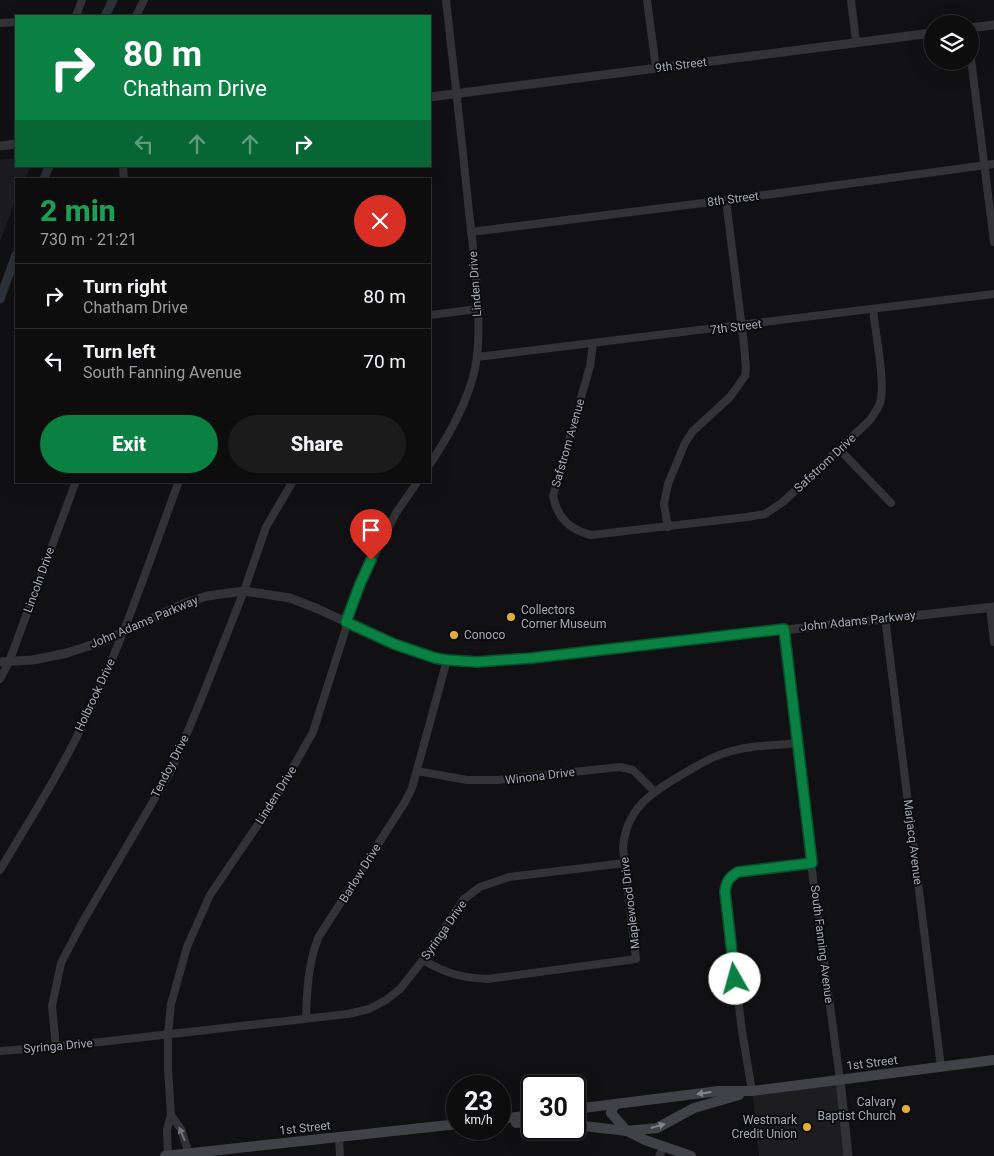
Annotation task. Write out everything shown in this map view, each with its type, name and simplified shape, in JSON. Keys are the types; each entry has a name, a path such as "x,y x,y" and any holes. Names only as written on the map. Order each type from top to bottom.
{"main road":[{"name":"1st Street","path":"586,1108 719,1091 752,1091 994,1060"},
{"name":"1st Street","path":"586,1126 627,1130 656,1128 694,1108 752,1091"},
{"path":"616,1104 611,1113 627,1130 645,1140 691,1156"},
{"name":"1st Street","path":"166,1156 446,1125"}],"street":[{"path":"76,15 82,0"},
{"path":"136,15 144,0"},
{"name":"Linden Drive","path":"431,463 444,444 462,405 471,384 477,357 478,309 446,0"},
{"path":"647,0 656,68"},
{"path":"851,0 856,42"},
{"path":"0,23 15,22"},
{"path":"979,27 994,25"},
{"name":"9th Street","path":"431,97 924,34"},
{"path":"972,70 994,242"},
{"path":"0,146 15,144"},
{"name":"8th Street","path":"471,232 994,164"},
{"path":"668,527 664,504 668,484 685,443 693,431 730,397 746,370 726,200"},
{"name":"7th Street","path":"477,357 994,294"},
{"path":"431,315 478,309"},
{"name":"Safstrom Drive","path":"668,527 765,514 782,502 870,420 880,403 882,384 873,309"},
{"name":"Safstrom Avenue","path":"593,344 590,366 554,489 555,506 573,528 578,532 591,535 668,527"},
{"path":"840,449 891,503"},
{"name":"Lincoln Drive","path":"0,679 4,662 75,483"},
{"name":"Holbrook Drive","path":"0,870 49,788 84,723 124,631 178,483"},
{"name":"Tendoy Drive","path":"56,1046 52,1006 61,963 91,907 172,768 244,591 266,527 292,483"},
{"name":"Linden Drive","path":"166,1156 167,1130 172,1115 168,1069 168,1034 171,1004 187,947 210,895 274,801 313,732 346,622 360,584 383,535 417,483"},
{"name":"John Adams Parkway","path":"4,662 34,660 67,653 104,641 183,604 207,596 244,591 290,598 394,644 447,660 477,662 522,659 992,607"},
{"path":"992,607 994,642"},
{"name":"Marjacq Avenue","path":"885,618 941,1067"},
{"name":"South Fanning Avenue","path":"784,629 840,1080"},
{"name":"Barlow Drive","path":"306,1018 308,974 318,938 405,802 412,788 447,660"},
{"name":"Maplewood Drive","path":"423,960 442,971 466,978 488,979 636,960 623,848 626,829 638,809 654,791 705,761 725,752 797,743"},
{"name":"Winona Drive","path":"417,771 467,780 497,780 620,767 633,770 654,791"},
{"name":"Syringa Drive","path":"0,1051 234,1027 348,1014 369,1009 386,1000 400,989 423,960 464,899 480,887 509,877 625,863"},
{"path":"752,1091 739,1013 725,892 726,883 730,876 738,872 812,863"},
{"path":"840,1080 848,1156"},
{"name":"Linden Drive","path":"172,1115 181,1130 189,1154"},
{"path":"339,1137 340,1156"},
{"path":"659,1156 664,1146"}],"shaded area":[{"path":"15,158 15,167 31,167 25,178 15,178 15,201 0,242 0,160"},
{"path":"840,1080 848,1156 759,1156 752,1087"}],"waterway":[{"path":"106,15 113,0"},
{"path":"44,178 49,167"},
{"path":"0,299 15,258"}],"place":[{"name":"Collectors Corner Museum","path":"511,617"},
{"name":"Conoco","path":"454,635"},
{"name":"Calvary Baptist Church","path":"906,1109"},
{"name":"Westmark Credit Union","path":"807,1127"}],"route":[{"path":"371,560 346,622 373,636 435,658 477,662 522,659 784,629 812,863 738,872 730,876 726,883 725,892 735,979"}]}
